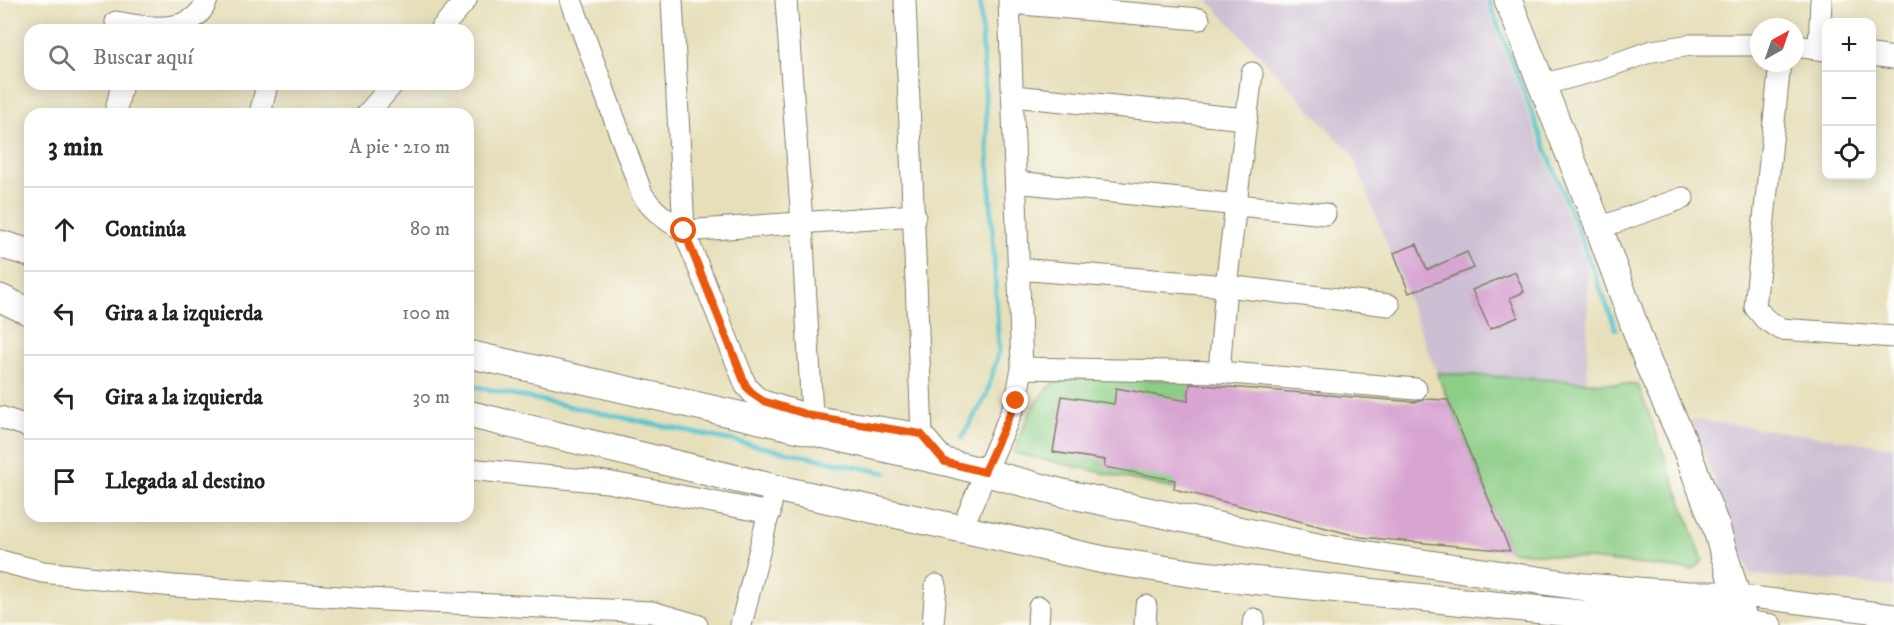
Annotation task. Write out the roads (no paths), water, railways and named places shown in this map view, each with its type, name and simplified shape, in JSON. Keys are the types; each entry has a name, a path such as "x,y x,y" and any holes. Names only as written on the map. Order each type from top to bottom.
{"main road":[{"path":"1509,0 1599,228 1648,363 1681,436 1716,527 1744,621"},
{"path":"0,244 24,251"},
{"path":"0,298 24,309"},
{"path":"474,355 945,462 1063,493 1322,548 1585,587 1688,606 1744,621"},
{"path":"474,419 772,501 962,528 1104,560 1203,575 1581,620 1688,606 1736,595"}],"street":[{"path":"185,24 204,9 207,0"},
{"path":"445,24 466,0"},
{"path":"571,0 642,194 652,209 684,231 915,215"},
{"path":"672,0 684,231 746,386 763,401 812,416 921,434"},
{"path":"786,0 802,223 812,416"},
{"path":"905,0 915,215 921,434 945,462"},
{"path":"1804,47 1822,49 1821,0"},
{"path":"962,528 1016,401 1022,368 1009,2 1199,19"},
{"path":"116,22 123,24"},
{"path":"1541,85 1601,69 1652,51 1690,45 1750,45"},
{"path":"1876,56 1894,58"},
{"path":"1779,72 1755,307 1765,319 1781,328 1894,337"},
{"path":"1219,372 1235,202 1252,73"},
{"path":"116,108 121,90"},
{"path":"261,108 266,90"},
{"path":"372,108 388,90"},
{"path":"1014,96 1246,119"},
{"path":"1016,182 1235,202 1324,214"},
{"path":"1599,228 1683,198"},
{"path":"1018,269 1226,286 1389,305"},
{"path":"1022,368 1219,372 1416,389"},
{"path":"0,417 24,425"},
{"path":"474,470 772,501 741,625"},
{"path":"0,561 43,572 172,586 652,612 697,625"},
{"path":"933,625 936,585"},
{"path":"1581,620 1585,587"},
{"path":"1736,595 1894,615"},
{"path":"1744,621 1771,625"}],"waterway":[{"path":"962,437 986,396 999,351 980,0"},
{"path":"1488,0 1616,329"},
{"path":"474,386 886,473"}]}
